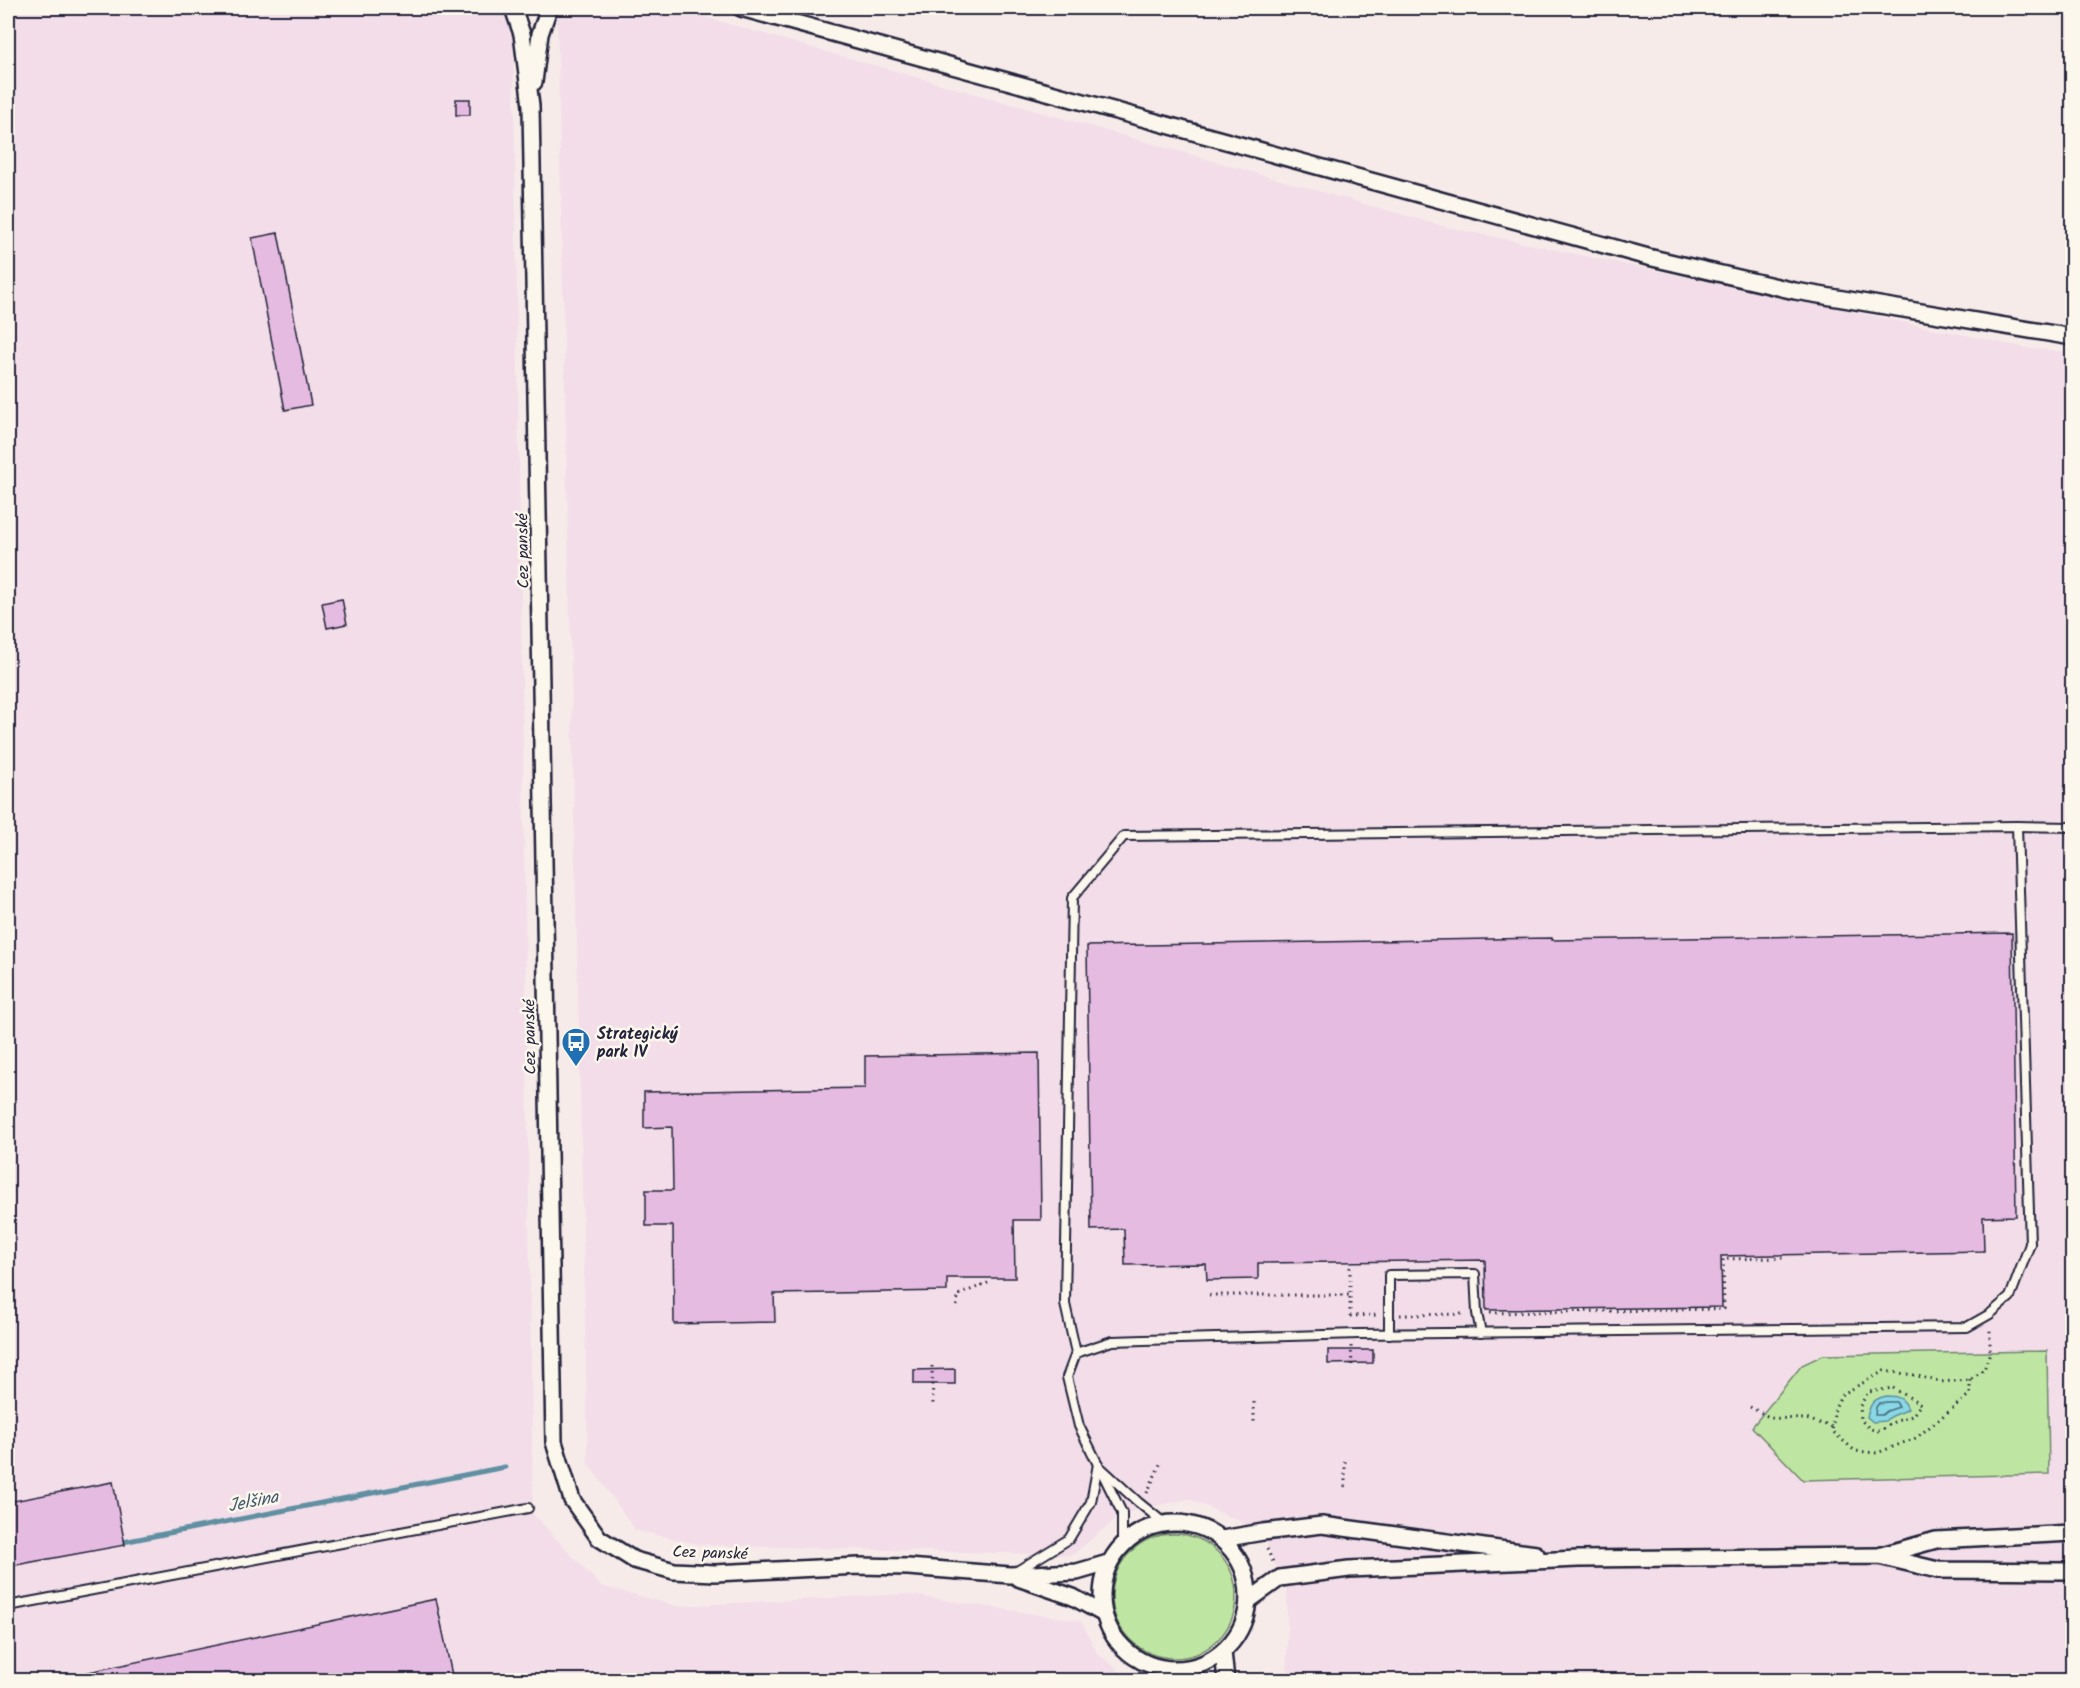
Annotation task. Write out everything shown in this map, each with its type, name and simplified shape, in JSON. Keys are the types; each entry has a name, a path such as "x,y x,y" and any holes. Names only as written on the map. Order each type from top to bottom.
{"street":[{"name":"Cez panské","path":"513,8 522,34 531,106 554,1442 572,1500 599,1538 634,1560 674,1571 715,1573 859,1566 909,1567 1010,1575 1077,1572 1108,1563"},
{"name":"Cez panské","path":"531,106 540,34 549,8"},
{"path":"741,8 1648,257 1795,291 2073,337"},
{"path":"1164,1523 1187,1523 1209,1531 1222,1539 1241,1564 1247,1582 1248,1602 1244,1621 1236,1638 1223,1652 1187,1675 1155,1668 1131,1656 1112,1637 1102,1613 1101,1586 1108,1563 1122,1544 1141,1530 1164,1523"},
{"path":"1222,1539 1322,1525 1578,1559"},
{"path":"1879,1556 1936,1540 2073,1533"},
{"path":"1248,1602 1280,1578 1338,1571 1578,1559 1879,1556 1938,1570 2073,1571"},
{"name":"Cez panské","path":"1010,1575 1073,1597 1102,1613"},
{"path":"1223,1652 1226,1680"}],"lane":[{"path":"1076,1353 1112,1341 1389,1334 1967,1327 1990,1314 2010,1297 2030,1244 2018,826"},
{"path":"1122,1544 1122,1514 1080,1426 1067,1377 1076,1353 1065,1304 1072,898 1124,836 2073,826"},
{"path":"1389,1334 1389,1275 1475,1274 1477,1314 1481,1333"},
{"path":"1010,1575 1070,1539 1091,1502 1098,1464"},
{"path":"1098,1464 1164,1523"},
{"path":"8,1606 528,1508"}],"path":[{"path":"2064,8 2073,12"},
{"path":"1350,1267 1350,1318 1388,1315 1724,1309 1723,1260 1785,1258"},
{"path":"957,1306 958,1295 990,1282"},
{"path":"1209,1295 1350,1295"},
{"path":"1970,1380 1970,1394 1916,1438 1877,1453 1855,1451 1832,1431 1835,1408 1841,1395 1884,1371 1914,1375 1940,1382 1970,1380 1984,1370 1990,1352 1990,1314"},
{"path":"932,1366 933,1406"},
{"path":"1862,1383 1868,1392"},
{"path":"1893,1388 1921,1404 1912,1416 1894,1422 1879,1431 1870,1429 1861,1420 1860,1406 1868,1392 1893,1388"},
{"path":"1254,1402 1254,1426"},
{"path":"1750,1407 1771,1418 1806,1419 1833,1426"},
{"path":"1345,1459 1345,1487"},
{"path":"1146,1496 1161,1462"},
{"path":"1267,1549 1273,1562"}],"shaded area":[{"path":"8,8 513,8 533,1514 601,1586 677,1606 905,1594 1081,1621 1097,1653 1131,1680 8,1680"},
{"path":"595,8 672,8 1446,227 2032,349 2072,352 2072,1680 1287,1680 1287,1591 1260,1530 1189,1499 1123,1513 1072,1555 701,1545 635,1530 588,1463 557,14"}],"green space":[{"path":"2047,1351 2049,1474 1803,1480 1752,1427 1802,1365 1823,1355"},
{"path":"1174,1534 1198,1538 1218,1552 1232,1572 1236,1596 1232,1620 1218,1640 1198,1654 1174,1658 1150,1654 1130,1640 1116,1620 1112,1596 1116,1572 1130,1552 1150,1538"}],"water":[{"path":"1886,1396 1900,1398 1908,1409 1885,1421 1873,1422 1867,1417 1871,1405"}],"building":[{"path":"456,99 470,99 470,115 456,115"},
{"path":"278,233 311,405 285,410 252,238"},
{"path":"342,599 347,624 327,628 322,603"},
{"path":"2012,933 2016,1216 1983,1217 1984,1251 1721,1256 1722,1307 1486,1310 1485,1260 1258,1263 1258,1279 1207,1280 1206,1264 1125,1265 1124,1229 1091,1230 1087,946"},
{"path":"1039,1053 1041,1220 1014,1220 1015,1278 947,1278 947,1291 774,1294 775,1322 674,1324 673,1226 646,1226 646,1190 673,1190 672,1127 644,1128 644,1092 865,1088 865,1056"},
{"path":"1328,1350 1373,1350 1373,1363 1328,1364"},
{"path":"955,1369 955,1384 914,1384 914,1370"},
{"path":"113,1482 125,1545 10,1566 8,1502"},
{"path":"436,1599 453,1680 80,1680 79,1674"}],"waterway":[{"name":"Jelšina","path":"118,1543 505,1467"}],"place":[{"name":"Strategický park IV","path":"576,1068"}]}
